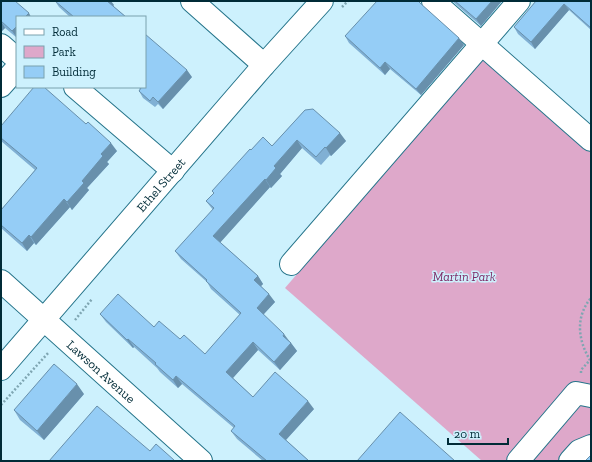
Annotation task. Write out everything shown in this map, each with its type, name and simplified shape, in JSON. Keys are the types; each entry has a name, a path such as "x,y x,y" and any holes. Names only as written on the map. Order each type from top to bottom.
{"street":[{"path":"192,1 264,65"},
{"name":"Ethel Street","path":"1,369 264,65 322,1"},
{"path":"433,1 591,140"},
{"path":"291,264 519,1"},
{"path":"1,45 16,57"},
{"path":"1,86 16,69"},
{"path":"76,88 173,171"},
{"name":"Lawson Avenue","path":"1,281 201,461"},
{"path":"518,461 584,394"},
{"path":"570,461 579,451 591,446"}],"path":[{"path":"584,394 581,370 590,361 583,349 580,336 581,316 586,303 591,298"}],"green space":[{"name":"Martin Park","path":"487,54 591,145 591,461 482,461 285,288"}],"building":[{"path":"1,1 15,1 29,13 26,16 16,16 16,27 12,31 1,21"},
{"path":"55,1 107,1 125,16 73,16"},
{"path":"377,1 418,1 459,38 416,89 385,62 380,68 345,36"},
{"path":"455,1 492,1 476,19"},
{"path":"536,1 591,1 591,28 564,4 531,42 514,27"},
{"path":"146,35 187,70 158,102 153,97 150,101 139,91 141,88 146,88"},
{"path":"33,88 45,88 86,124 88,122 111,143 101,154 103,156 82,181 84,183 67,202 64,199 31,237 29,235 22,243 1,225 1,210 37,168 1,138 1,126"},
{"path":"313,109 340,133 316,157 297,140 274,166 276,168 266,180 265,179 213,236 258,276 254,280 269,294 257,308 284,334 283,336 291,343 274,362 253,342 226,372 253,397 275,372 308,401 279,434 309,461 267,461 231,431 235,426 176,376 173,380 155,364 156,363 128,339 127,340 100,314 118,294 154,327 159,321 180,339 184,335 205,354 241,313 175,251 214,208 206,201 214,193 212,191 250,149 251,150 263,137 272,146 305,110"},
{"path":"54,364 77,384 37,431 14,410"},
{"path":"97,406 150,451 156,444 174,460 49,461"},
{"path":"400,412 455,461 357,461"},
{"path":"590,456 591,461 585,461"}]}
